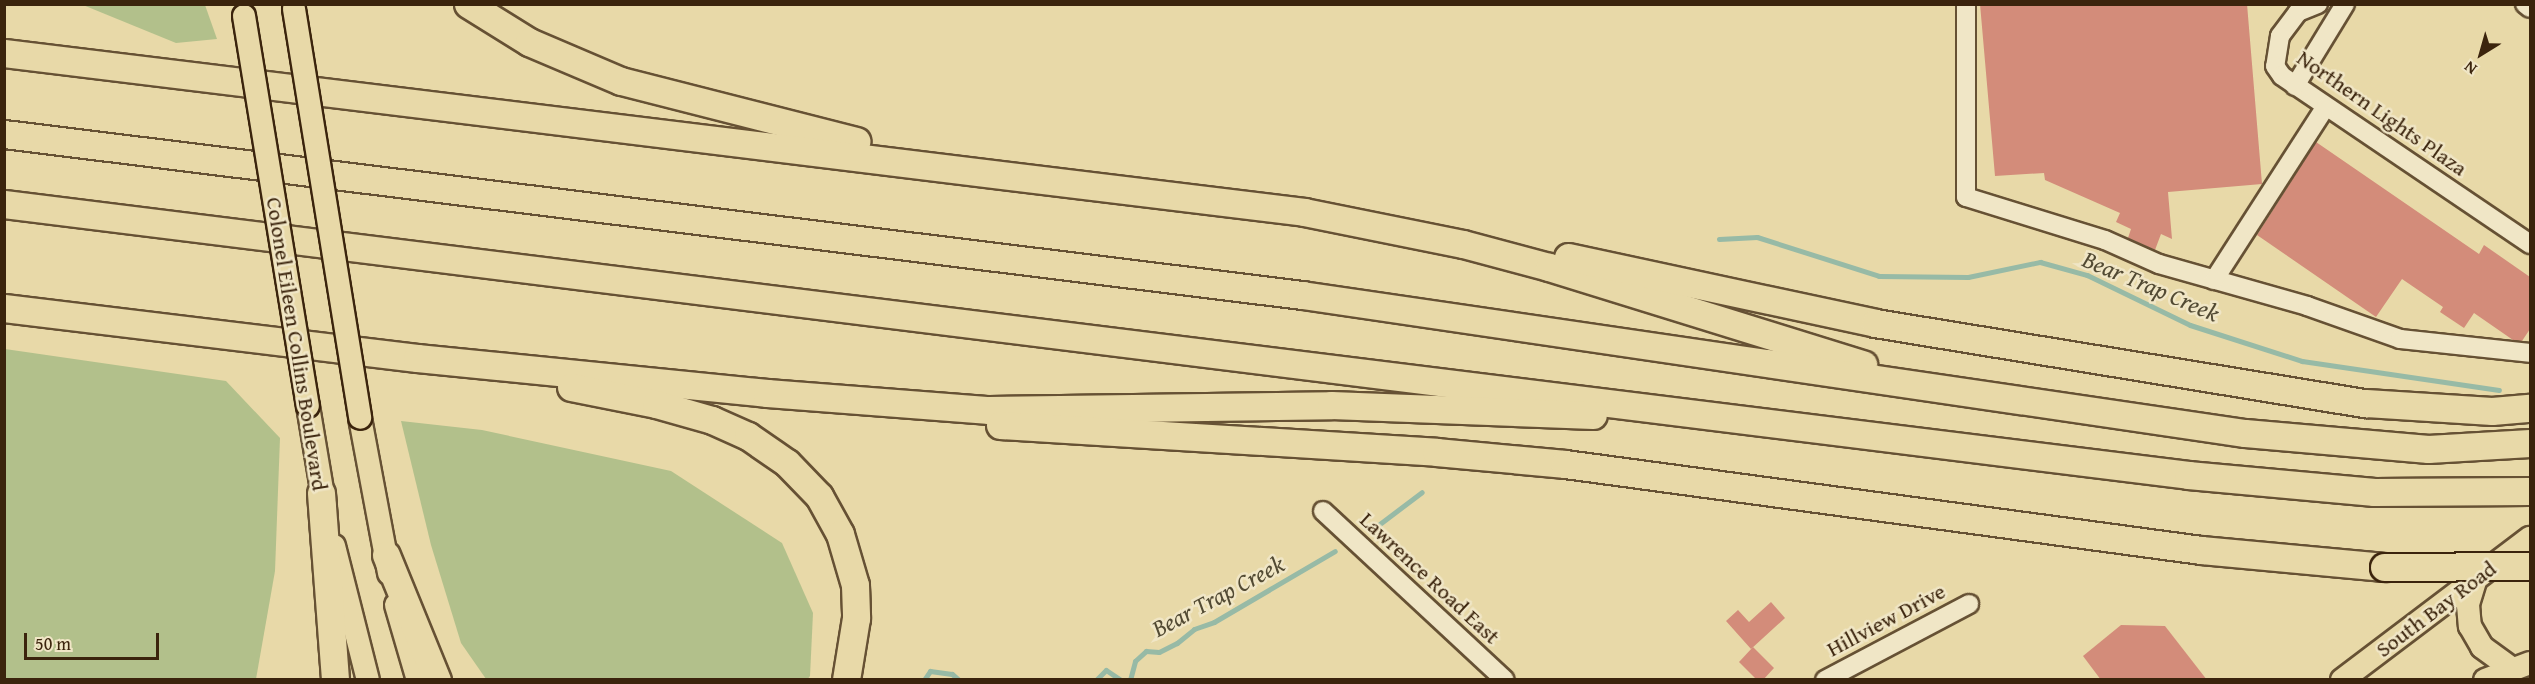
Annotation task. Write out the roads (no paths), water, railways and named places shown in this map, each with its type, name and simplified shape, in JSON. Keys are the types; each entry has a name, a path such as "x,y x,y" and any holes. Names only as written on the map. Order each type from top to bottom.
{"highway":[{"path":"468,4 529,42 621,81 712,107 989,173"},
{"path":"4,53 1304,212 1463,244 1557,255 1875,322 2038,352 2366,403 2492,411 2530,408"},
{"path":"4,134 1302,295 2245,433 2428,449 2530,443"},
{"path":"4,204 2188,475 2374,492 2530,491"},
{"path":"1463,244 1947,390"},
{"path":"4,308 417,358 767,393 989,410 1331,405 1765,421"},
{"path":"417,358 656,404 712,420 748,435 787,463 819,496 840,534 855,585 856,618 846,680"},
{"path":"767,393 1026,428 1436,452 1565,464 2201,550 2384,567 2530,566"},
{"path":"321,493 334,680"},
{"path":"386,555 437,680"}],"main road":[{"path":"293,7 360,418 386,555 417,680"},
{"name":"Colonel Eileen Collins Boulevard","path":"243,10 321,493 368,680"},
{"name":"South Bay Road","path":"2342,680 2530,538"},
{"path":"2476,578 2468,605 2470,626 2482,647 2521,666"},
{"path":"2485,680 2521,666"}],"street":[{"path":"1966,4 1966,197 2030,214 2105,240 2159,264 2400,339 2530,353"},
{"name":"Northern Lights Plaza","path":"2318,4 2289,21 2275,52 2275,66 2295,86 2325,108 2530,244"},
{"path":"2295,86 2345,4"},
{"path":"2525,4 2530,8"},
{"path":"2214,280 2325,108"},
{"name":"Lawrence Road East","path":"1323,512 1505,680"},
{"name":"Hillview Drive","path":"1825,680 1969,604"}],"waterway":[{"name":"Bear Trap Creek","path":"1719,239 1757,237 1879,276 1968,277 2040,262 2087,275 2190,325 2302,361 2499,390"},
{"name":"Bear Trap Creek","path":"1373,529 1422,492"},
{"name":"Bear Trap Creek","path":"1130,680 1135,661 1146,651 1159,652 1177,643 1194,629 1214,622 1335,551"},
{"name":"Bear Trap Creek","path":"1096,680 1106,670 1121,680"},
{"name":"Bear Trap Creek","path":"924,680 930,671 952,674 959,680"}]}
